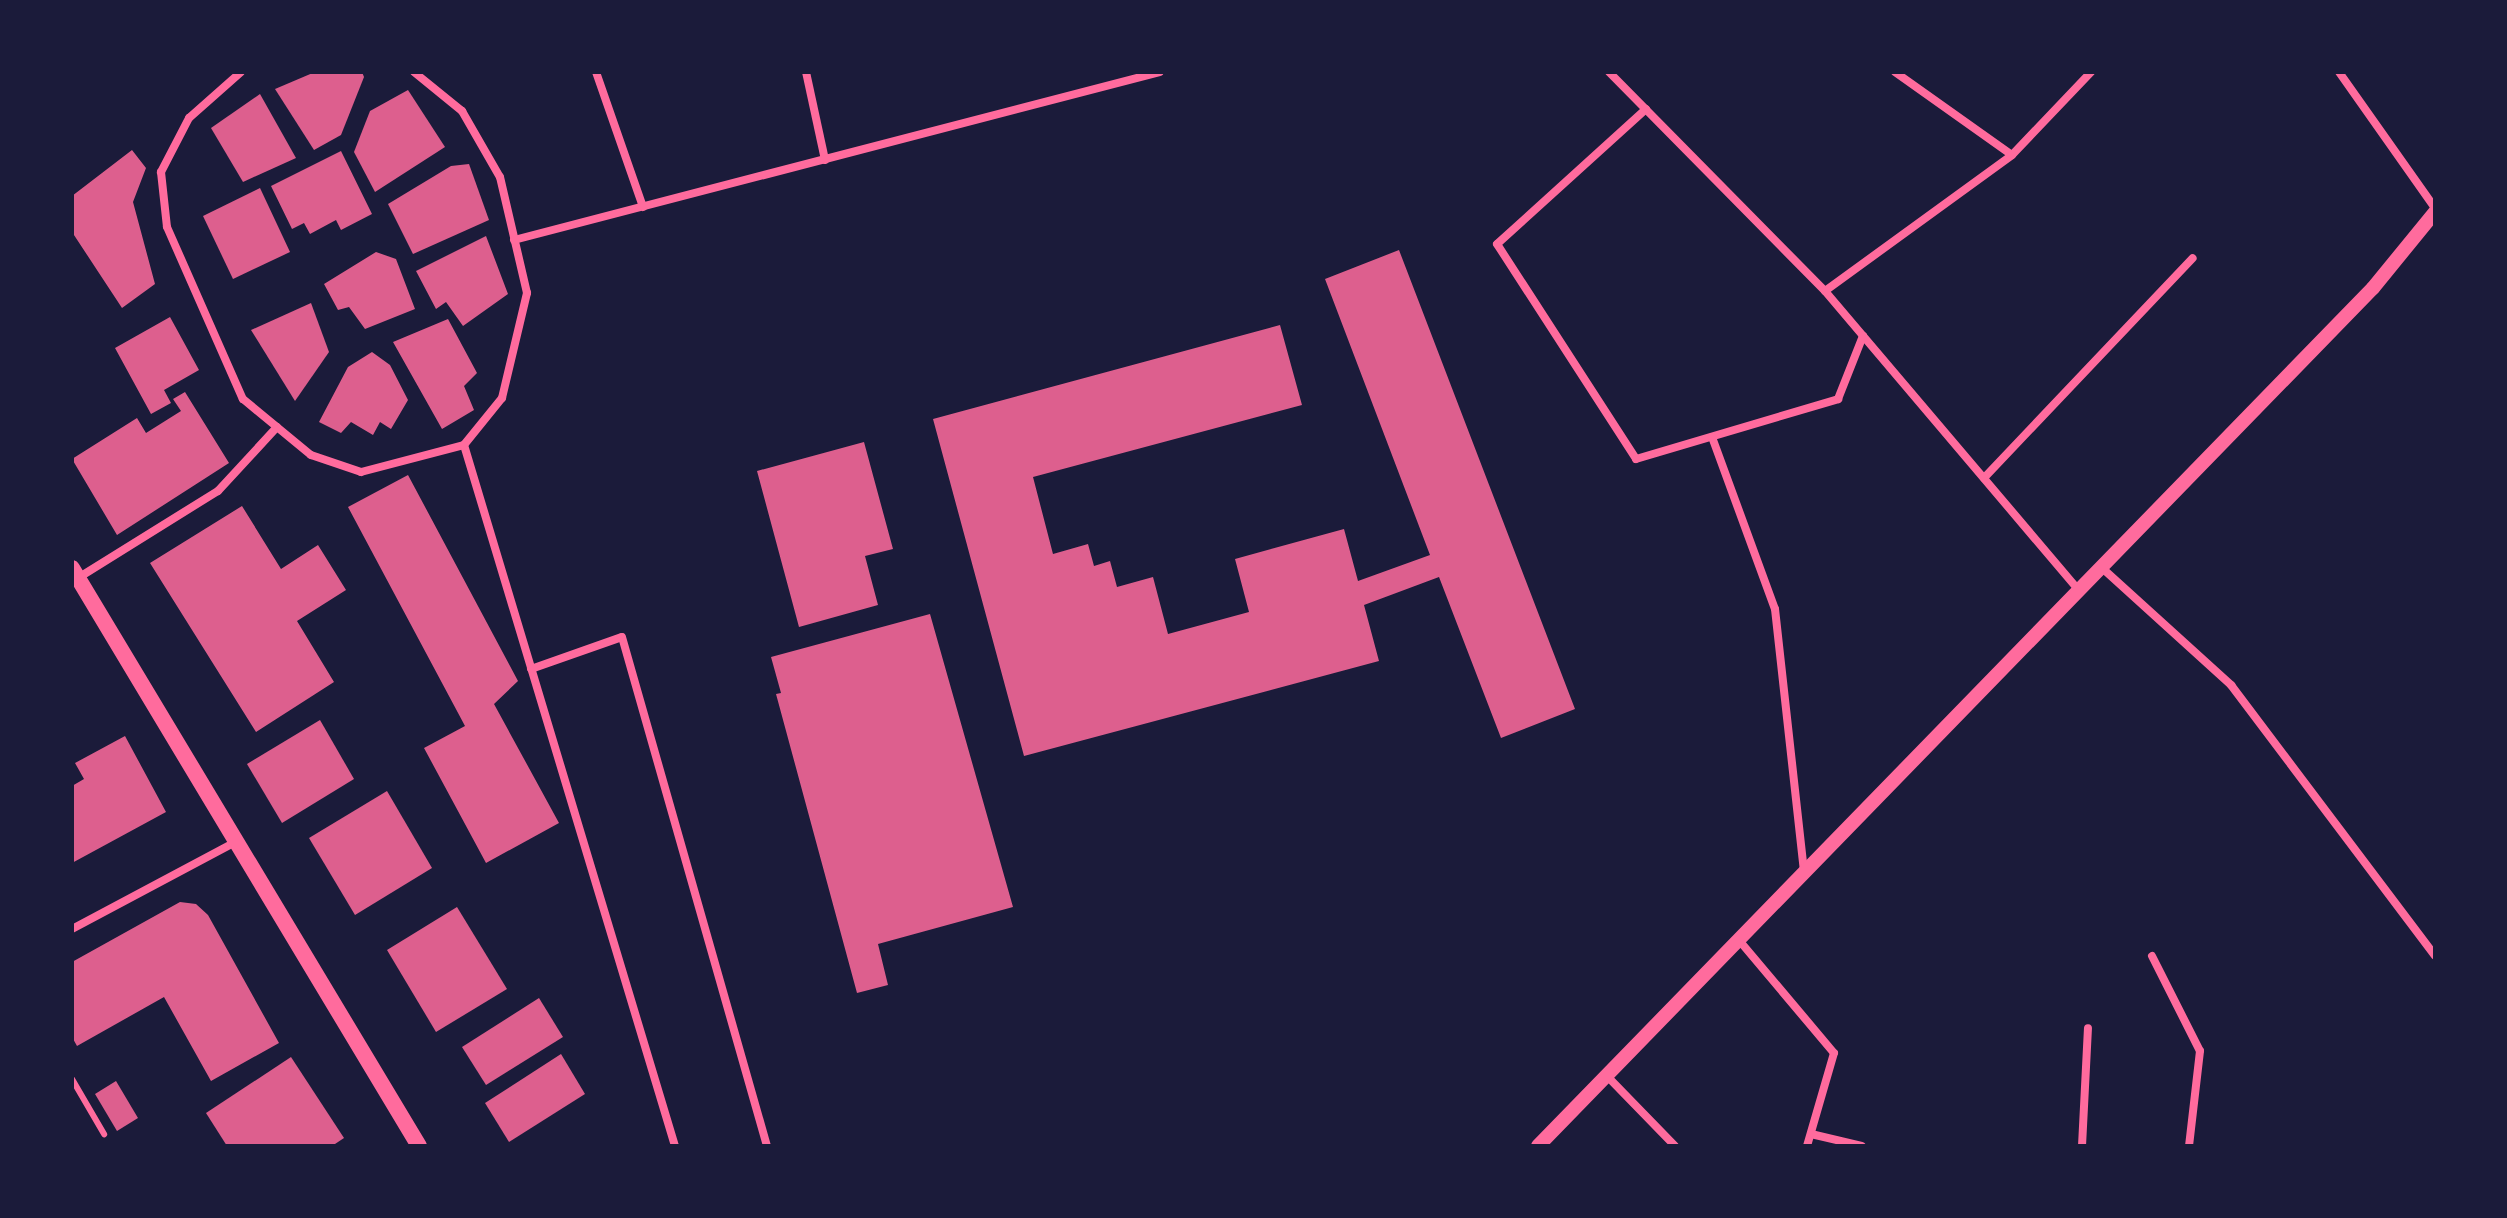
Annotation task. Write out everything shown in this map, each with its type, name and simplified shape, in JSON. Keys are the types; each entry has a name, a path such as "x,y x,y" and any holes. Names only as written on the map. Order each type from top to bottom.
{"main road":[{"path":"75,573 234,843 419,1146"}],"street":[{"path":"241,72 189,118 161,172 167,227 243,399 311,455 361,472 464,445 502,398 527,293 500,177 462,111 414,72"},
{"path":"596,72 643,207"},
{"path":"806,72 825,160"},
{"path":"514,240 1160,72"},
{"path":"1609,72 1825,291 2079,590"},
{"path":"1895,72 2012,155"},
{"path":"1825,291 2012,155 2091,72"},
{"path":"1538,1146 2373,288 2435,210 2339,72"},
{"path":"1646,109 1497,244 1636,459 1838,399 1863,336"},
{"path":"1984,478 2193,258"},
{"path":"75,573 218,491 277,427"},
{"path":"1712,437 1775,609 1804,872"},
{"path":"464,445 675,1146"},
{"path":"2101,567 2231,685 2435,956"},
{"path":"531,669 622,637 767,1146"},
{"path":"72,929 234,843"},
{"path":"1738,939 1834,1053 1807,1146"},
{"path":"2152,956 2200,1051 2189,1146"},
{"path":"2082,1146 2088,1028"},
{"path":"1606,1075 1675,1146"},
{"path":"1811,1134 1862,1146"}],"lane":[{"path":"72,1079 104,1134"}],"building":[{"path":"315,72 362,72 364,77 341,135 314,150 275,89"},
{"path":"408,90 445,147 375,192 354,152 370,111"},
{"path":"260,94 296,158 243,182 211,128"},
{"path":"132,150 146,168 133,202 155,284 122,308 72,232 72,196"},
{"path":"341,151 372,214 341,230 336,220 310,234 304,223 292,229 271,186"},
{"path":"469,164 489,220 413,254 388,204 451,166"},
{"path":"260,188 290,252 233,279 203,216"},
{"path":"486,236 508,294 463,326 446,302 436,309 416,271"},
{"path":"1399,250 1575,709 1501,738 1439,577 1364,605 1379,661 1024,756 933,419 1280,325 1302,405 1033,477 1053,554 1088,544 1094,566 1110,561 1117,587 1153,577 1168,634 1249,612 1235,559 1344,529 1358,581 1430,555 1325,279"},
{"path":"376,252 396,259 415,309 365,329 349,307 338,310 324,284"},
{"path":"311,303 329,352 295,401 251,330"},
{"path":"170,317 199,370 164,390 171,403 151,414 115,348"},
{"path":"448,319 477,373 464,386 474,410 442,429 393,342"},
{"path":"372,352 390,365 408,400 391,429 380,422 373,435 351,422 341,433 319,422 348,367"},
{"path":"185,392 229,463 117,535 72,459 137,418 146,433 181,411 173,399"},
{"path":"864,442 893,549 865,556 878,605 799,627 757,471"},
{"path":"408,475 518,681 494,704 559,823 486,863 424,748 465,726 348,507"},
{"path":"242,506 281,569 318,545 346,590 297,621 334,682 256,732 150,563"},
{"path":"930,614 1013,907 878,944 888,985 857,993 776,694 781,693 771,657"},
{"path":"320,720 354,779 282,823 247,764"},
{"path":"125,736 166,812 72,863 72,786 84,779 75,763"},
{"path":"387,791 432,868 355,915 309,838"},
{"path":"180,902 196,904 208,915 279,1043 211,1081 164,997 77,1046 72,1037 72,962"},
{"path":"457,907 507,989 436,1032 387,950"},
{"path":"539,998 563,1037 486,1085 462,1047"},
{"path":"561,1054 585,1094 509,1142 485,1103"},
{"path":"291,1057 344,1138 332,1146 227,1146 206,1113"},
{"path":"116,1081 138,1118 117,1131 95,1094"}]}
